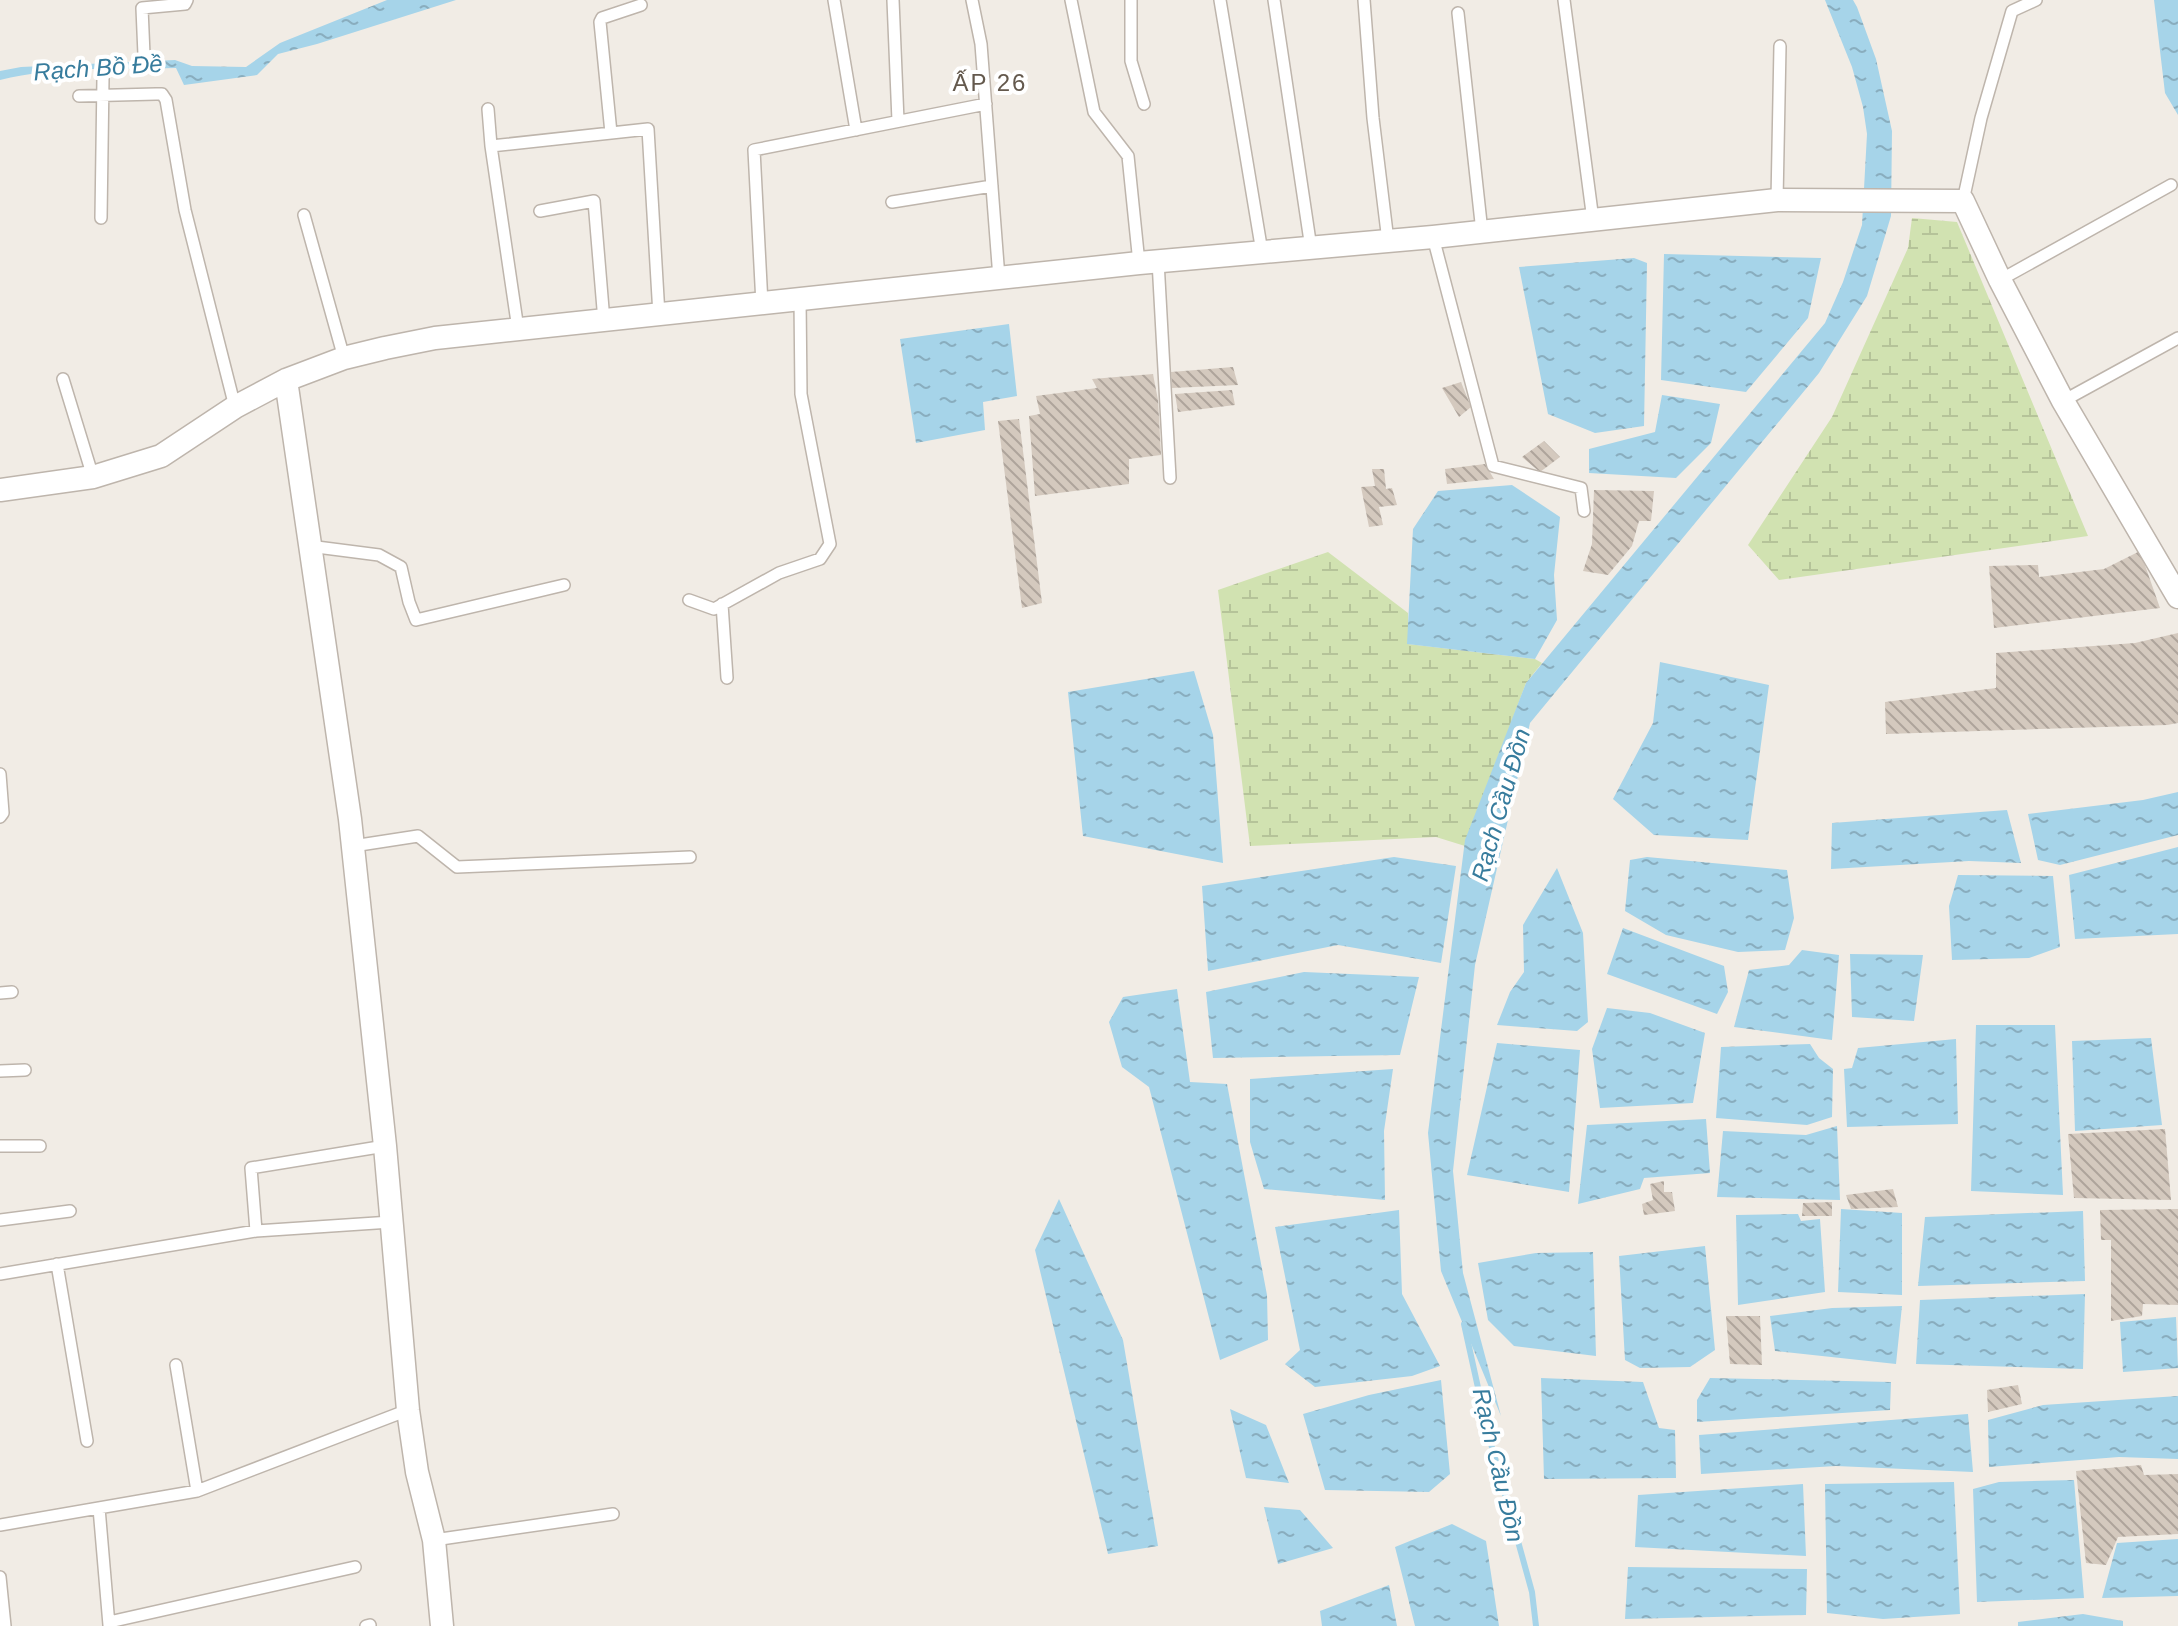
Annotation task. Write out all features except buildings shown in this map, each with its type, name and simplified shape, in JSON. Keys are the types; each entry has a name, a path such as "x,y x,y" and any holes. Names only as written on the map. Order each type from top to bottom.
{"street":[{"path":"0,490 93,477 161,456 235,407 286,380 344,358 435,338 1149,262 1433,237 1777,200 1963,201 2063,401 2178,597"},
{"path":"286,380 353,846 385,1146 408,1410 417,1472 434,1540 442,1626"}],"lane":[{"path":"144,55 142,8 185,4 187,0"},
{"path":"834,0 856,130"},
{"path":"893,0 898,121"},
{"path":"972,0 981,44 999,278"},
{"path":"1071,0 1094,112 1128,156 1149,262 1170,478"},
{"path":"1131,0 1131,61 1144,104"},
{"path":"1220,0 1262,252"},
{"path":"1274,0 1311,248"},
{"path":"1364,0 1373,118 1388,241"},
{"path":"1564,0 1593,220"},
{"path":"1963,201 1981,118 2014,5 2036,0"},
{"path":"611,133 600,22 602,18 641,5"},
{"path":"1458,13 1482,232"},
{"path":"1777,200 1780,46"},
{"path":"101,218 103,78"},
{"path":"79,96 162,94 166,100 185,210 235,407"},
{"path":"762,304 754,150 986,104"},
{"path":"488,109 518,329"},
{"path":"491,146 648,129 659,315"},
{"path":"2000,280 2171,185"},
{"path":"892,202 992,186"},
{"path":"540,211 594,201 604,321"},
{"path":"304,215 344,358"},
{"path":"1433,237 1493,466 1581,488 1584,511"},
{"path":"689,600 714,609 779,573 820,559 830,544 801,394 800,299"},
{"path":"2063,401 2178,338"},
{"path":"63,379 93,477"},
{"path":"309,546 379,555 401,567 416,620 564,585"},
{"path":"722,604 727,678"},
{"path":"0,774 3,813 0,817"},
{"path":"353,846 418,836 457,867 690,857"},
{"path":"0,1071 25,1070"},
{"path":"0,1146 40,1146"},
{"path":"256,1231 251,1168 385,1146"},
{"path":"0,1220 70,1211"},
{"path":"0,1274 256,1231 391,1222"},
{"path":"57,1264 87,1441"},
{"path":"176,1365 197,1491"},
{"path":"0,1525 197,1491 408,1410"},
{"path":"99,1508 109,1624 355,1567"},
{"path":"434,1540 613,1514"},
{"path":"0,1577 5,1626"}],"green space":[{"path":"1912,218 1957,222 2088,536 1779,580 1748,545 1832,417 1908,248"},
{"path":"1328,552 1408,613 1408,644 1535,659 1542,663 1526,683 1465,846 1436,837 1250,846 1218,590"}],"water":[{"name":"Rạch Bồ Đề","path":"387,0 456,0 278,54 257,75 184,85 176,68 110,69 43,72 0,80 0,71 21,67 175,60 192,66 246,67 280,43"},
{"path":"1825,0 1853,0 1857,7 1876,59 1892,131 1891,216 1867,296 1819,373 1530,723 1475,965 1453,1171 1463,1273 1501,1416 1441,1271 1428,1133 1465,840 1526,683 1825,323 1843,282 1862,225 1867,134 1852,67"},
{"path":"2154,0 2178,0 2178,115 2165,93"},
{"path":"1664,254 1821,258 1808,318 1746,392 1661,380"},
{"path":"1634,258 1647,263 1644,426 1595,433 1548,414 1519,267"},
{"path":"1009,324 1017,396 983,402 985,430 916,443 900,339"},
{"path":"1662,395 1720,404 1711,443 1676,478 1589,473 1589,449 1655,432"},
{"path":"1512,485 1560,517 1554,575 1557,620 1535,659 1407,644 1413,529 1438,491"},
{"path":"1660,662 1769,685 1748,840 1654,835 1613,799 1653,723"},
{"path":"1194,671 1213,735 1223,863 1083,836 1068,692"},
{"path":"2178,792 2178,835 2060,865 2038,860 2028,814 2143,800"},
{"path":"2007,810 2021,863 1969,861 1831,869 1832,823"},
{"path":"2178,847 2178,934 2075,939 2069,875"},
{"path":"1394,857 1456,866 1441,963 1338,945 1208,971 1202,886"},
{"path":"1647,857 1787,870 1794,918 1785,950 1738,952 1666,935 1625,911 1630,860"},
{"path":"1557,868 1583,933 1588,1022 1577,1031 1497,1025 1510,992 1524,972 1523,925"},
{"path":"1958,875 2053,876 2060,947 2029,958 1952,960 1949,906"},
{"path":"1623,928 1724,966 1728,992 1717,1014 1607,974"},
{"path":"1802,950 1839,955 1832,1040 1734,1027 1749,970 1789,965"},
{"path":"1850,954 1923,955 1914,1021 1852,1017"},
{"path":"1304,972 1419,977 1400,1055 1213,1058 1206,992"},
{"path":"1177,989 1190,1082 1227,1084 1267,1295 1268,1340 1220,1360 1149,1087 1122,1067 1109,1022 1123,997"},
{"path":"1607,1008 1650,1013 1705,1033 1693,1103 1600,1108 1592,1049"},
{"path":"1976,1025 2055,1025 2063,1195 1971,1191"},
{"path":"2151,1038 2162,1125 2075,1131 2072,1041"},
{"path":"1956,1039 1958,1124 1847,1127 1844,1069 1852,1068 1858,1048"},
{"path":"1497,1043 1580,1050 1569,1192 1467,1175"},
{"path":"1810,1044 1819,1058 1833,1069 1832,1117 1807,1125 1716,1118 1721,1047"},
{"path":"1393,1069 1384,1131 1385,1200 1264,1189 1250,1142 1250,1079"},
{"path":"1706,1119 1710,1173 1644,1178 1640,1189 1578,1204 1587,1125"},
{"path":"1837,1126 1840,1200 1717,1197 1723,1131 1806,1135"},
{"path":"1059,1199 1123,1340 1158,1546 1108,1554 1035,1250"},
{"path":"1841,1209 1902,1213 1902,1295 1838,1292"},
{"path":"1399,1210 1402,1294 1440,1366 1412,1376 1315,1387 1285,1364 1300,1350 1275,1227"},
{"path":"2083,1211 2085,1281 1918,1286 1925,1217"},
{"path":"1798,1214 1801,1221 1820,1219 1825,1292 1738,1305 1736,1215"},
{"path":"1705,1246 1715,1350 1690,1367 1640,1368 1625,1360 1619,1256"},
{"path":"1593,1252 1596,1356 1514,1346 1488,1320 1478,1263 1536,1253"},
{"path":"2085,1294 2083,1369 1916,1364 1920,1300"},
{"path":"1902,1306 1896,1364 1775,1351 1770,1316 1832,1308"},
{"path":"2176,1317 2178,1368 2123,1372 2120,1322"},
{"path":"1541,1378 1643,1382 1659,1428 1675,1430 1676,1478 1544,1479"},
{"path":"1710,1378 1891,1382 1890,1410 1697,1422 1697,1400"},
{"path":"1441,1380 1450,1474 1429,1492 1325,1490 1303,1414 1369,1395"},
{"path":"2178,1396 2178,1459 2119,1457 1989,1467 1988,1420 2043,1405"},
{"path":"1230,1409 1266,1425 1289,1483 1246,1478"},
{"path":"1968,1414 1973,1472 1836,1466 1701,1474 1699,1435"},
{"path":"2074,1480 2084,1598 1977,1602 1973,1489 1999,1482"},
{"path":"1954,1482 1960,1614 1883,1619 1827,1613 1825,1484"},
{"path":"1803,1484 1806,1556 1635,1547 1638,1495"},
{"path":"1264,1507 1300,1510 1333,1548 1278,1564"},
{"path":"1452,1524 1486,1541 1499,1626 1415,1626 1395,1547"},
{"path":"2178,1539 2178,1596 2102,1598 2117,1543"},
{"path":"1628,1567 1807,1569 1806,1615 1625,1619"},
{"path":"1389,1585 1397,1626 1322,1626 1320,1611"},
{"path":"2083,1614 2123,1621 2123,1626 2018,1626 2018,1622"}],"waterway":[{"name":"Rạch Cầu Đồn","path":"1464,1324 1488,1433 1532,1592 1536,1626"}],"district":[{"name":"ẤP 26","path":"990,83"}]}
